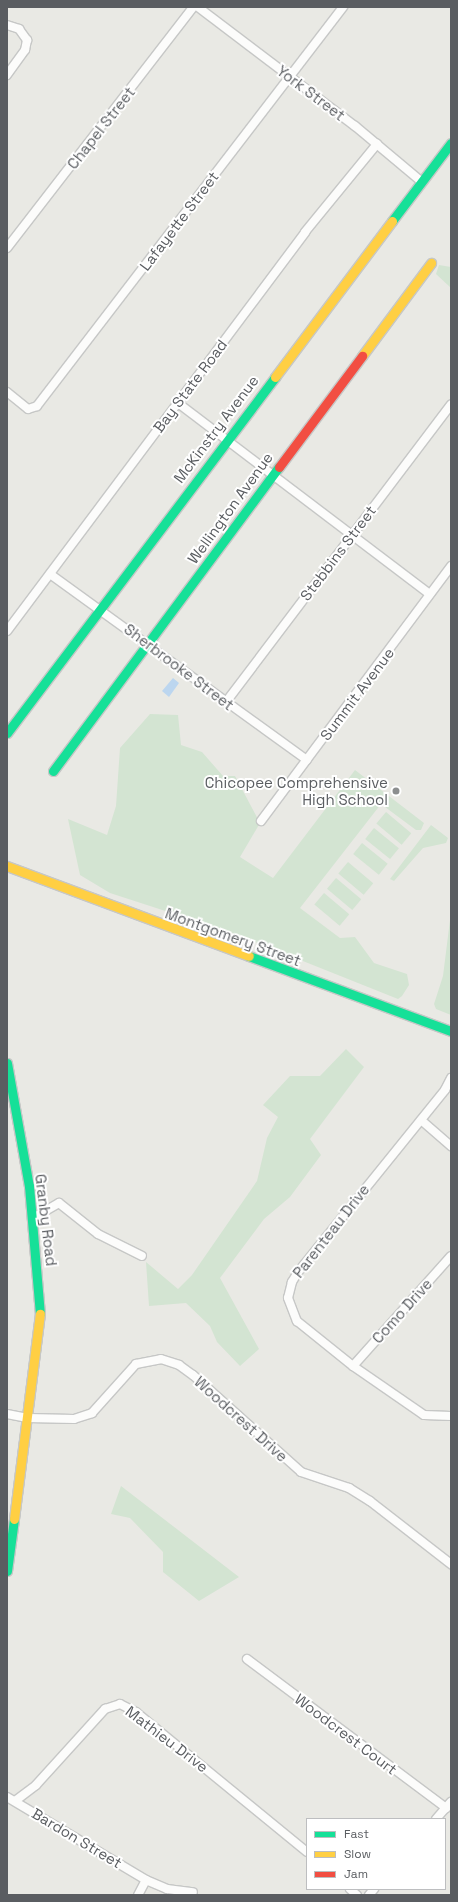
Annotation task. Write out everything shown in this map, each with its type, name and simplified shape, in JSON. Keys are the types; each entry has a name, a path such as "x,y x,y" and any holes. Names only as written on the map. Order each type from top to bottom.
{"street":[{"name":"Chapel Street","path":"7,248 193,7"},
{"name":"York Street","path":"198,7 377,144 422,182"},
{"name":"Lafayette Street","path":"7,392 28,409 36,408 343,7"},
{"path":"7,24 19,28 28,40 25,50 7,75"},
{"name":"McKinstry Avenue","path":"7,733 226,439 451,143"},
{"name":"Bay State Road","path":"7,631 305,232 377,144"},
{"name":"Wellington Avenue","path":"53,771 272,474 432,263"},
{"path":"178,403 353,534 430,594"},
{"name":"Stebbins Street","path":"226,702 451,405"},
{"name":"Summit Avenue","path":"261,821 451,566"},
{"name":"Sherbrooke Street","path":"50,574 100,608 307,760"},
{"name":"Montgomery Street","path":"8,868 451,1031"},
{"name":"Granby Road","path":"7,1063 33,1218 41,1306 28,1418 7,1571"},
{"name":"Parenteau Drive","path":"451,1078 445,1090 298,1272 289,1290 289,1307 298,1321 353,1366 424,1414 451,1416"},
{"path":"421,1120 451,1146"},
{"path":"33,1218 59,1203 98,1234 142,1256"},
{"name":"Como Drive","path":"353,1366 451,1256"},
{"name":"Woodcrest Drive","path":"7,1414 28,1418 74,1419 92,1413 136,1364 147,1360 167,1361 193,1375 301,1472 349,1488 370,1501 451,1564"},
{"name":"Woodcrest Court","path":"247,1659 448,1805"},
{"name":"Mathieu Drive","path":"15,1801 36,1785 105,1709 120,1704 136,1712 306,1851"},
{"name":"Bardon Street","path":"7,1797 146,1880 167,1889 193,1892"},
{"path":"437,1818 448,1805"},
{"path":"138,1895 146,1880"}],"green space":[{"path":"439,265 451,267 451,288 436,274"},
{"path":"150,714 178,715 181,745 202,752 223,776 235,776 260,823 240,857 273,878 355,770 424,823 421,830 416,830 381,804 300,908 340,938 355,937 374,963 407,974 409,985 402,996 398,999 230,932 110,893 80,875 68,819 107,835 116,806 120,748"},
{"path":"386,812 411,833 402,845 376,823"},
{"path":"431,825 448,838 446,843 423,848 394,881 390,879"},
{"path":"374,828 399,848 390,859 365,839"},
{"path":"362,843 388,864 379,875 353,854"},
{"path":"348,862 373,883 364,895 338,873"},
{"path":"336,878 361,899 352,910 327,889"},
{"path":"324,893 349,914 340,926 314,904"},
{"path":"451,912 451,1015 436,1009 434,1004 443,976"},
{"path":"346,1049 364,1067 310,1139 321,1155 290,1197 264,1219 220,1278 259,1349 240,1366 217,1342 210,1326 186,1303 149,1306 146,1262 178,1289 192,1275 257,1181 267,1138 278,1117 263,1105 290,1076 320,1076"},
{"path":"121,1486 239,1577 199,1601 163,1572 163,1552 130,1518 111,1514"}],"water":[{"path":"173,678 179,683 169,697 162,691"}],"traffic: fast":[{"path":"392,221 451,143"},
{"path":"7,733 275,377"},
{"path":"53,771 279,467"},
{"path":"249,956 451,1031"},
{"path":"7,1063 29,1186 40,1314"},
{"path":"7,1571 14,1519"}],"traffic: slow":[{"path":"275,377 392,221"},
{"path":"362,356 431,263"},
{"path":"7,866 249,956"},
{"path":"14,1519 40,1314"}],"traffic: jam":[{"path":"279,467 362,356"}],"place":[{"name":"Chicopee Comprehensive High School","path":"396,791"}]}
